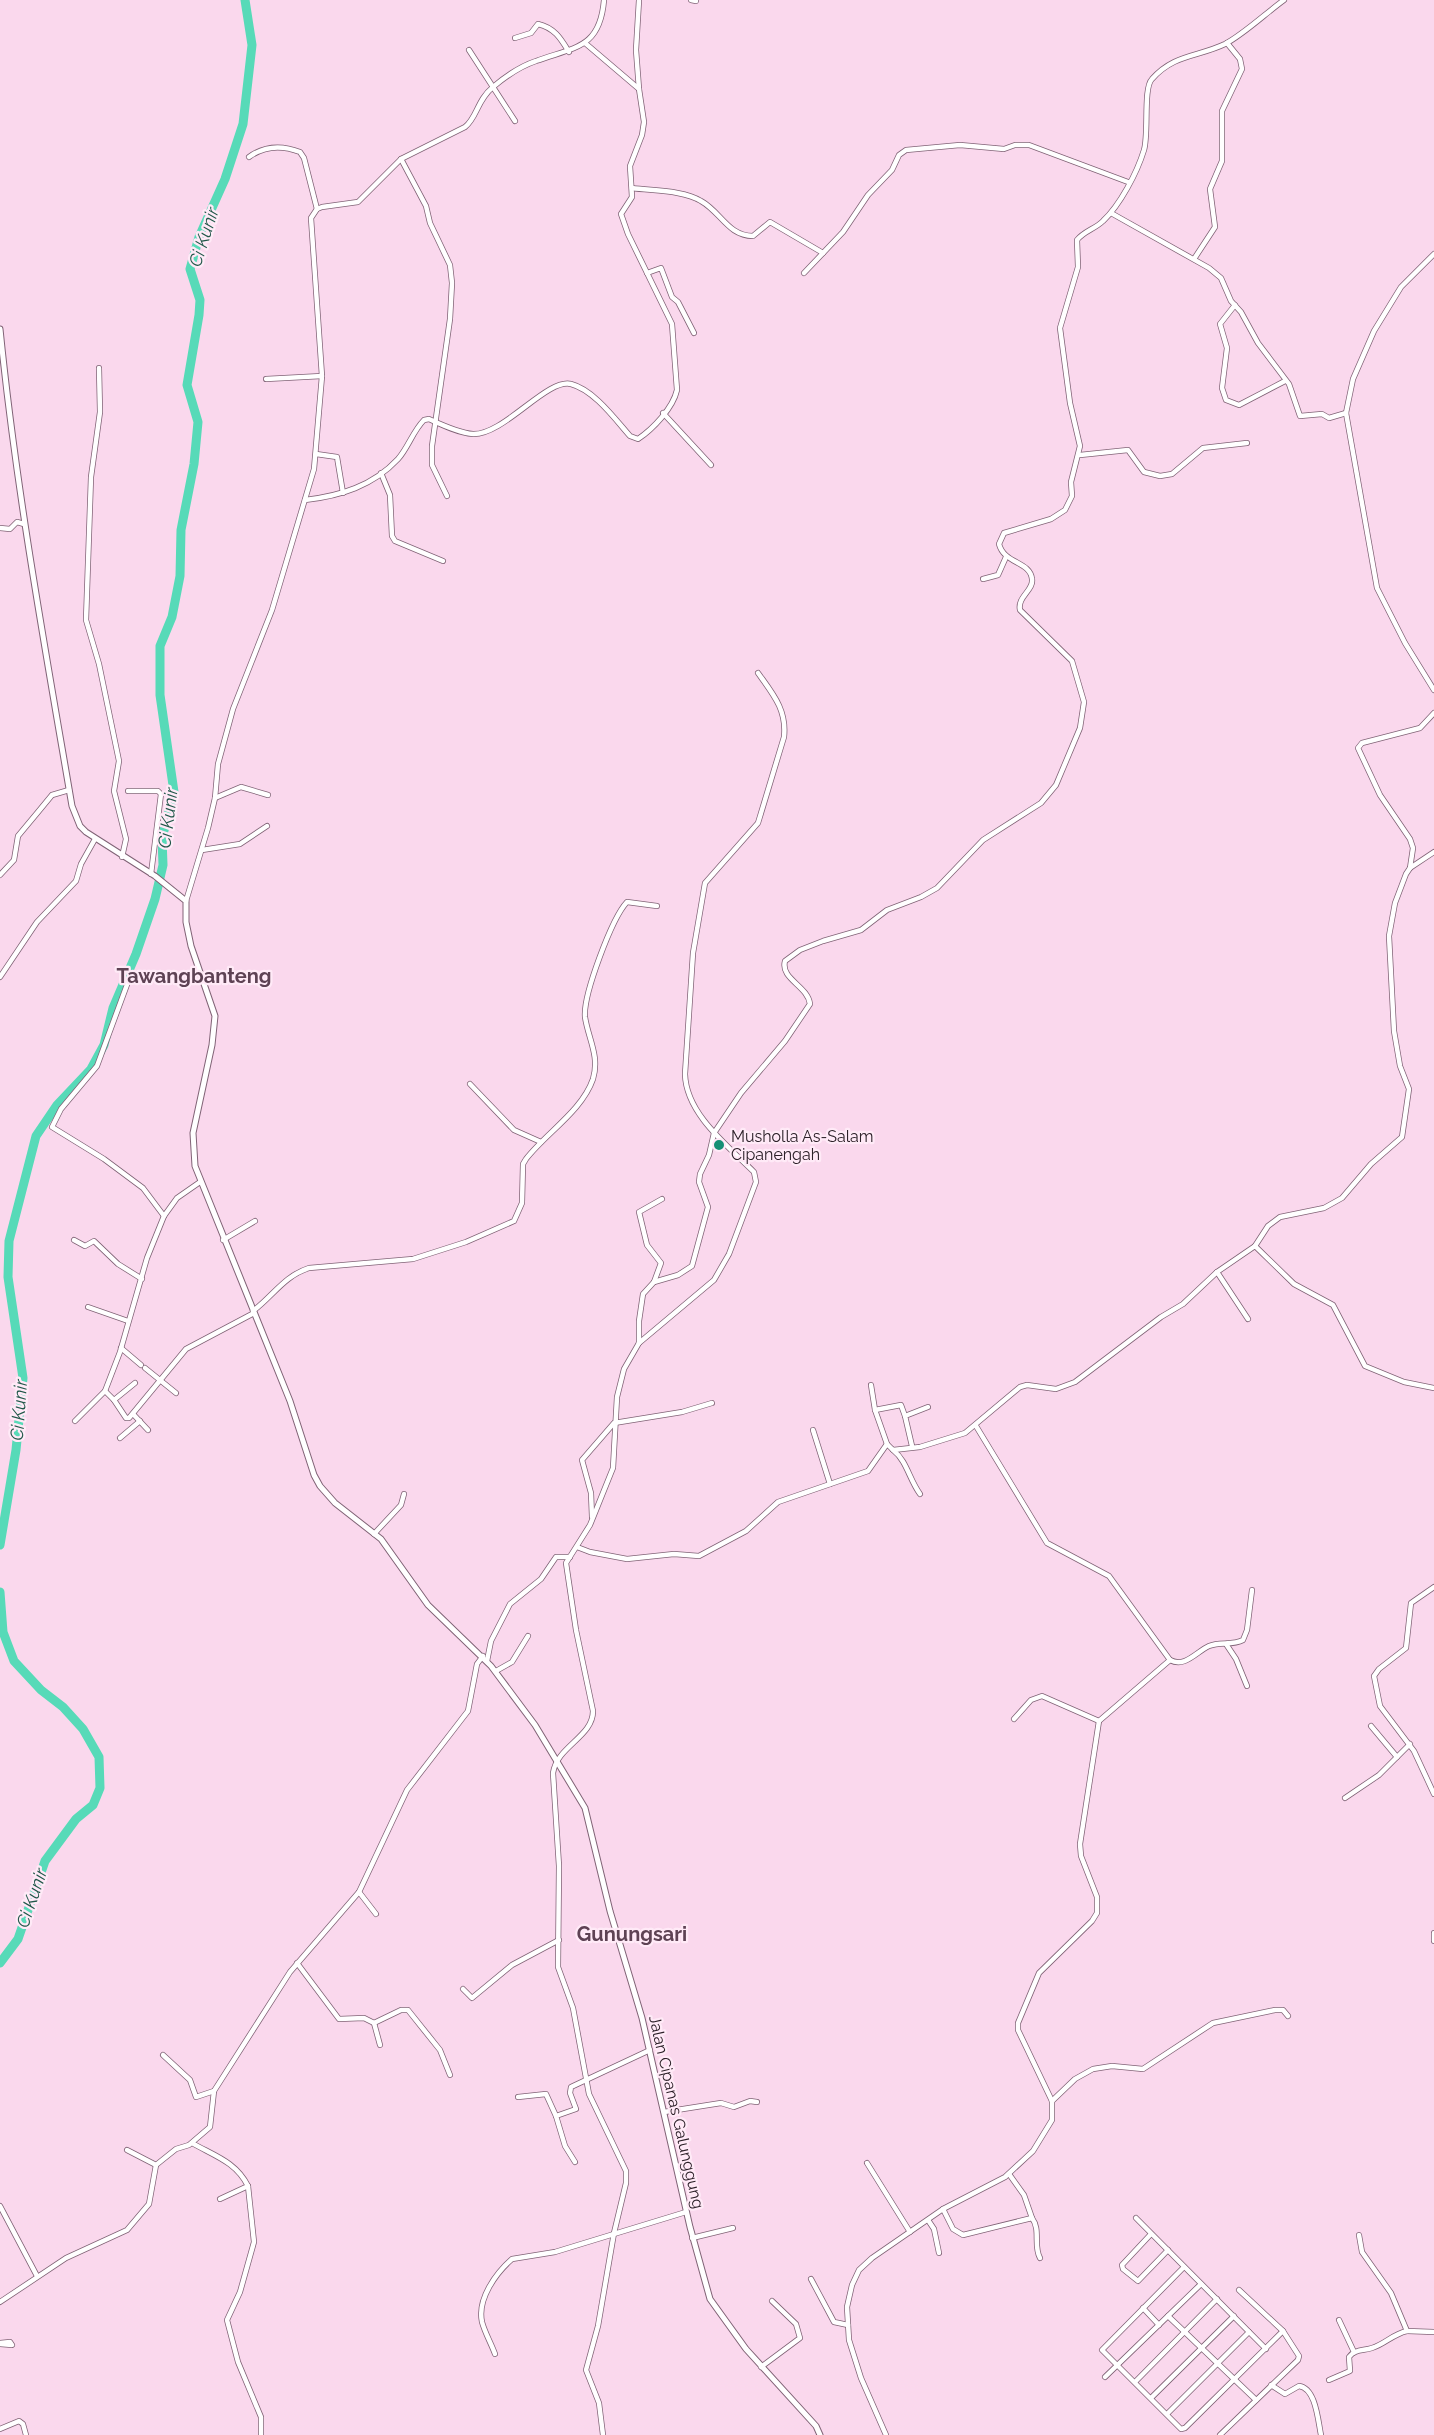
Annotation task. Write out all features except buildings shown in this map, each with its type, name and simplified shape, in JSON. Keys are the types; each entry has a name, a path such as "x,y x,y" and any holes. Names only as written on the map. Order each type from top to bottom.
{"street":[{"path":"317,209 358,202 401,159 469,124 479,100 519,68 568,52 585,43 598,27 604,0"},
{"path":"305,500 343,494 381,473 398,459 422,423 429,419 464,432 484,433 510,419 556,387 570,384 584,390 634,438 638,439 646,433 674,400 677,390 674,331 621,214 632,198 630,166 642,135 644,122 636,50 639,0"},
{"path":"654,1282 678,1275 692,1266 708,1207 699,1182 700,1174 709,1155 715,1131 741,1093 785,1041 810,1004 809,997 786,973 784,961 800,950 823,940 861,930 887,910 937,888 983,840 1041,803 1056,785 1080,728 1084,702 1070,658 1020,610 1020,601 1032,582 1032,576 1021,564 1006,557 999,544 1004,533 1042,523 1065,510 1071,502 1071,482 1080,455 1062,353 1060,328 1078,267 1077,240 1097,227 1111,213 1143,151 1146,138 1148,83 1176,61 1227,43 1284,0"},
{"path":"515,38 531,33 538,24 555,31 568,52"},
{"path":"585,43 639,89"},
{"path":"1194,260 1215,226 1210,189 1222,161 1222,111 1242,69 1240,59 1227,43"},
{"path":"469,50 515,121"},
{"path":"804,273 843,232 868,195 892,170 898,158 906,150 960,145 1004,149 1016,145 1029,145 1128,182"},
{"path":"0,329 9,422 24,524 69,790 80,826 94,839 153,875 186,901 215,798 218,764 233,708 272,610 305,500 316,454 322,376 310,222 317,209 304,158 300,152 274,148 257,151 249,157"},
{"path":"401,159 426,206 430,224 450,265 450,319 435,422 432,465 447,496"},
{"path":"632,189 702,201 735,233 742,236 753,236 768,221 823,254"},
{"path":"1111,213 1221,278 1235,305 1285,381 1291,386 1301,417 1322,414 1329,418 1346,412"},
{"path":"1434,254 1401,286 1374,331 1353,379 1346,412 1377,588 1405,643 1434,690"},
{"path":"647,273 661,268 672,297 678,302 694,333"},
{"path":"1235,305 1220,323 1227,348 1222,384 1226,400 1239,405 1285,381"},
{"path":"99,368 100,412 91,477 86,620 99,664 119,761 114,791 126,839 122,857"},
{"path":"266,379 322,376"},
{"path":"663,413 711,465"},
{"path":"1080,455 1128,450 1144,472 1160,476 1172,474 1203,447 1246,443"},
{"path":"316,454 337,457 343,494"},
{"path":"381,473 390,495 392,536 395,541 443,561"},
{"path":"0,528 10,528 17,522 24,524"},
{"path":"983,579 998,575 1006,557"},
{"path":"603,2435 599,2403 586,2370 598,2326 614,2233 626,2183 626,2171 593,2107 573,2008 558,1967 559,1866 553,1773 593,1719 566,1570 570,1557 578,1547 592,1519 613,1468 614,1423 624,1369 639,1342 714,1280 729,1254 756,1182 754,1172 700,1113 686,1083 693,952 705,883 758,823 784,737 785,727 781,707 758,673"},
{"path":"893,1450 912,1446 920,1447 965,1433 976,1426 987,1413 1027,1384 1056,1389 1075,1382 1161,1317 1183,1304 1217,1272 1255,1246 1268,1226 1280,1217 1324,1208 1342,1198 1371,1164 1400,1140 1404,1134 1409,1089 1400,1066 1394,1031 1388,945 1395,903 1410,868 1413,848 1410,839 1380,795 1358,748 1362,743 1420,728 1434,713"},
{"path":"215,798 241,787 268,795"},
{"path":"0,874 14,860 18,837 38,812 52,795 69,790"},
{"path":"128,791 158,791 161,795 153,875"},
{"path":"202,850 240,844 267,826"},
{"path":"0,977 37,922 76,881 81,864 94,839"},
{"path":"1410,868 1434,852"},
{"name":"Jalan Cipanas Galunggung","path":"186,901 186,922 191,946 215,1016 212,1046 193,1133 193,1152 200,1182 290,1401 314,1475 335,1503 390,1548 428,1605 496,1671 575,1788 590,1823 610,1911 650,2050 692,2238 710,2299 725,2323 816,2426 820,2435"},
{"path":"105,1391 126,1418 133,1414 159,1380 191,1346 253,1312 284,1280 297,1272 318,1267 413,1259 509,1224 520,1212 523,1164 585,1095 593,1079 596,1059 585,1008 601,954 616,919 627,902 657,906"},
{"path":"128,982 97,1066 61,1109 52,1128 104,1159 143,1188 164,1216"},
{"path":"470,1084 514,1130 541,1142"},
{"path":"75,1421 105,1391 121,1348 147,1258 164,1216 177,1198 200,1182"},
{"path":"639,1342 643,1294 654,1282 661,1263 647,1245 638,1213 662,1199"},
{"path":"224,1240 255,1221"},
{"path":"74,1240 85,1246 94,1241 118,1264 142,1279"},
{"path":"1255,1246 1294,1284 1333,1305 1342,1318 1365,1366 1404,1382 1434,1388"},
{"path":"1217,1272 1248,1319"},
{"path":"88,1307 128,1321"},
{"path":"121,1348 176,1393"},
{"path":"114,1400 135,1383"},
{"path":"871,1385 875,1410 887,1444 904,1460 909,1476 920,1494"},
{"path":"592,1519 591,1493 582,1461 614,1423 682,1413 712,1403"},
{"path":"875,1410 901,1405 912,1446"},
{"path":"905,1416 928,1407"},
{"path":"133,1414 148,1430"},
{"path":"120,1438 140,1421"},
{"path":"976,1426 1047,1543 1109,1576 1170,1660 1184,1662 1208,1647 1237,1643 1245,1636 1252,1590"},
{"path":"813,1430 830,1484"},
{"path":"578,1547 590,1552 627,1558 661,1558 674,1554 699,1556 746,1531 778,1502 868,1471 887,1444"},
{"path":"374,1534 401,1505 404,1494"},
{"path":"0,2302 66,2258 127,2230 133,2225 149,2204 156,2165 164,2157 192,2143 210,2127 214,2091 297,1963 359,1892 407,1790 468,1711 477,1664 485,1659 510,1604 541,1578 556,1557 570,1557"},
{"path":"1434,1587 1411,1603 1406,1648 1379,1669 1374,1676 1380,1706 1410,1744 1434,1794"},
{"path":"496,1671 512,1662 528,1636"},
{"path":"1226,1644 1236,1659 1247,1686"},
{"path":"886,2435 861,2378 849,2340 847,2307 859,2270 943,2209 1009,2174 1033,2151 1052,2120 1052,2101 1017,2026 1039,1973 1092,1921 1097,1913 1097,1897 1079,1850 1099,1721 1170,1660"},
{"path":"1014,1719 1031,1700 1042,1696 1099,1721"},
{"path":"1371,1726 1397,1757"},
{"path":"1346,1798 1379,1775 1410,1744"},
{"path":"359,1892 376,1914"},
{"path":"1434,1933 1434,1941"},
{"path":"463,1989 472,1998 512,1965 559,1940"},
{"path":"297,1963 339,2019 364,2018 374,2023 380,2045"},
{"path":"374,2023 401,2010 408,2010 440,2050 450,2075"},
{"path":"1052,2101 1082,2074 1104,2066 1143,2069 1217,2022 1275,2010 1282,2010 1288,2016"},
{"path":"556,2116 576,2109 570,2089 586,2079 650,2050"},
{"path":"164,2055 190,2080 196,2097 214,2091"},
{"path":"518,2097 527,2098 546,2094 556,2116 565,2146 574,2162"},
{"path":"664,2112 721,2103 734,2107 750,2101 757,2102"},
{"path":"192,2143 239,2169 248,2186 254,2242 240,2292 227,2320 238,2362 261,2417 261,2435"},
{"path":"127,2150 156,2165"},
{"path":"867,2163 910,2232"},
{"path":"1009,2174 1024,2195 1032,2218 1037,2224 1036,2249 1040,2258"},
{"path":"220,2199 248,2186"},
{"path":"0,2206 37,2276"},
{"path":"943,2209 953,2229 963,2235 1032,2218"},
{"path":"495,2354 483,2324 482,2313 488,2289 509,2261 519,2256 555,2252 686,2212"},
{"path":"1136,2218 1266,2349"},
{"path":"928,2220 934,2229 939,2253"},
{"path":"692,2238 734,2228"},
{"path":"1151,2234 1122,2265 1123,2269 1138,2281 1168,2250"},
{"path":"1359,2235 1362,2252 1391,2293 1407,2331"},
{"path":"1184,2267 1102,2348 1184,2432 1283,2331"},
{"path":"811,2279 834,2322 848,2325"},
{"path":"1105,2377 1201,2284"},
{"path":"1220,2435 1298,2360 1299,2356 1283,2331 1239,2290"},
{"path":"1135,2382 1217,2300"},
{"path":"764,2365 800,2338 797,2326 772,2301"},
{"path":"1143,2308 1159,2325"},
{"path":"1168,2316 1256,2400"},
{"path":"1151,2398 1234,2316"},
{"path":"1339,2320 1354,2352"},
{"path":"1329,2380 1350,2371 1349,2357 1354,2352 1375,2347 1395,2334 1407,2331 1434,2332"},
{"path":"1167,2414 1249,2332"},
{"path":"1271,2385 1285,2394 1299,2386 1307,2389 1312,2397 1321,2435"},
{"path":"0,2429 19,2421 23,2424 26,2435"}],"waterway":[{"name":"Ci Kunir","path":"0,1545 16,1450 23,1378 8,1277 9,1241 36,1136 57,1105 91,1069 104,1045 113,1008 136,954 155,899 163,865 162,838 174,792 160,695 160,646 172,617 180,576 181,530 194,464 198,422 187,385 200,300 190,269 199,237 225,179 243,124 252,45 245,0"},
{"name":"Ci Kunir","path":"0,1592 3,1632 14,1661 83,1729 99,1757 100,1788 93,1805 76,1819 45,1861 18,1939 0,1963"}],"place":[{"name":"Musholla As-Salam Cipanengah","path":"719,1145"}],"district":[{"name":"Tawangbanteng","path":"194,976"},
{"name":"Gunungsari","path":"632,1934"}]}
